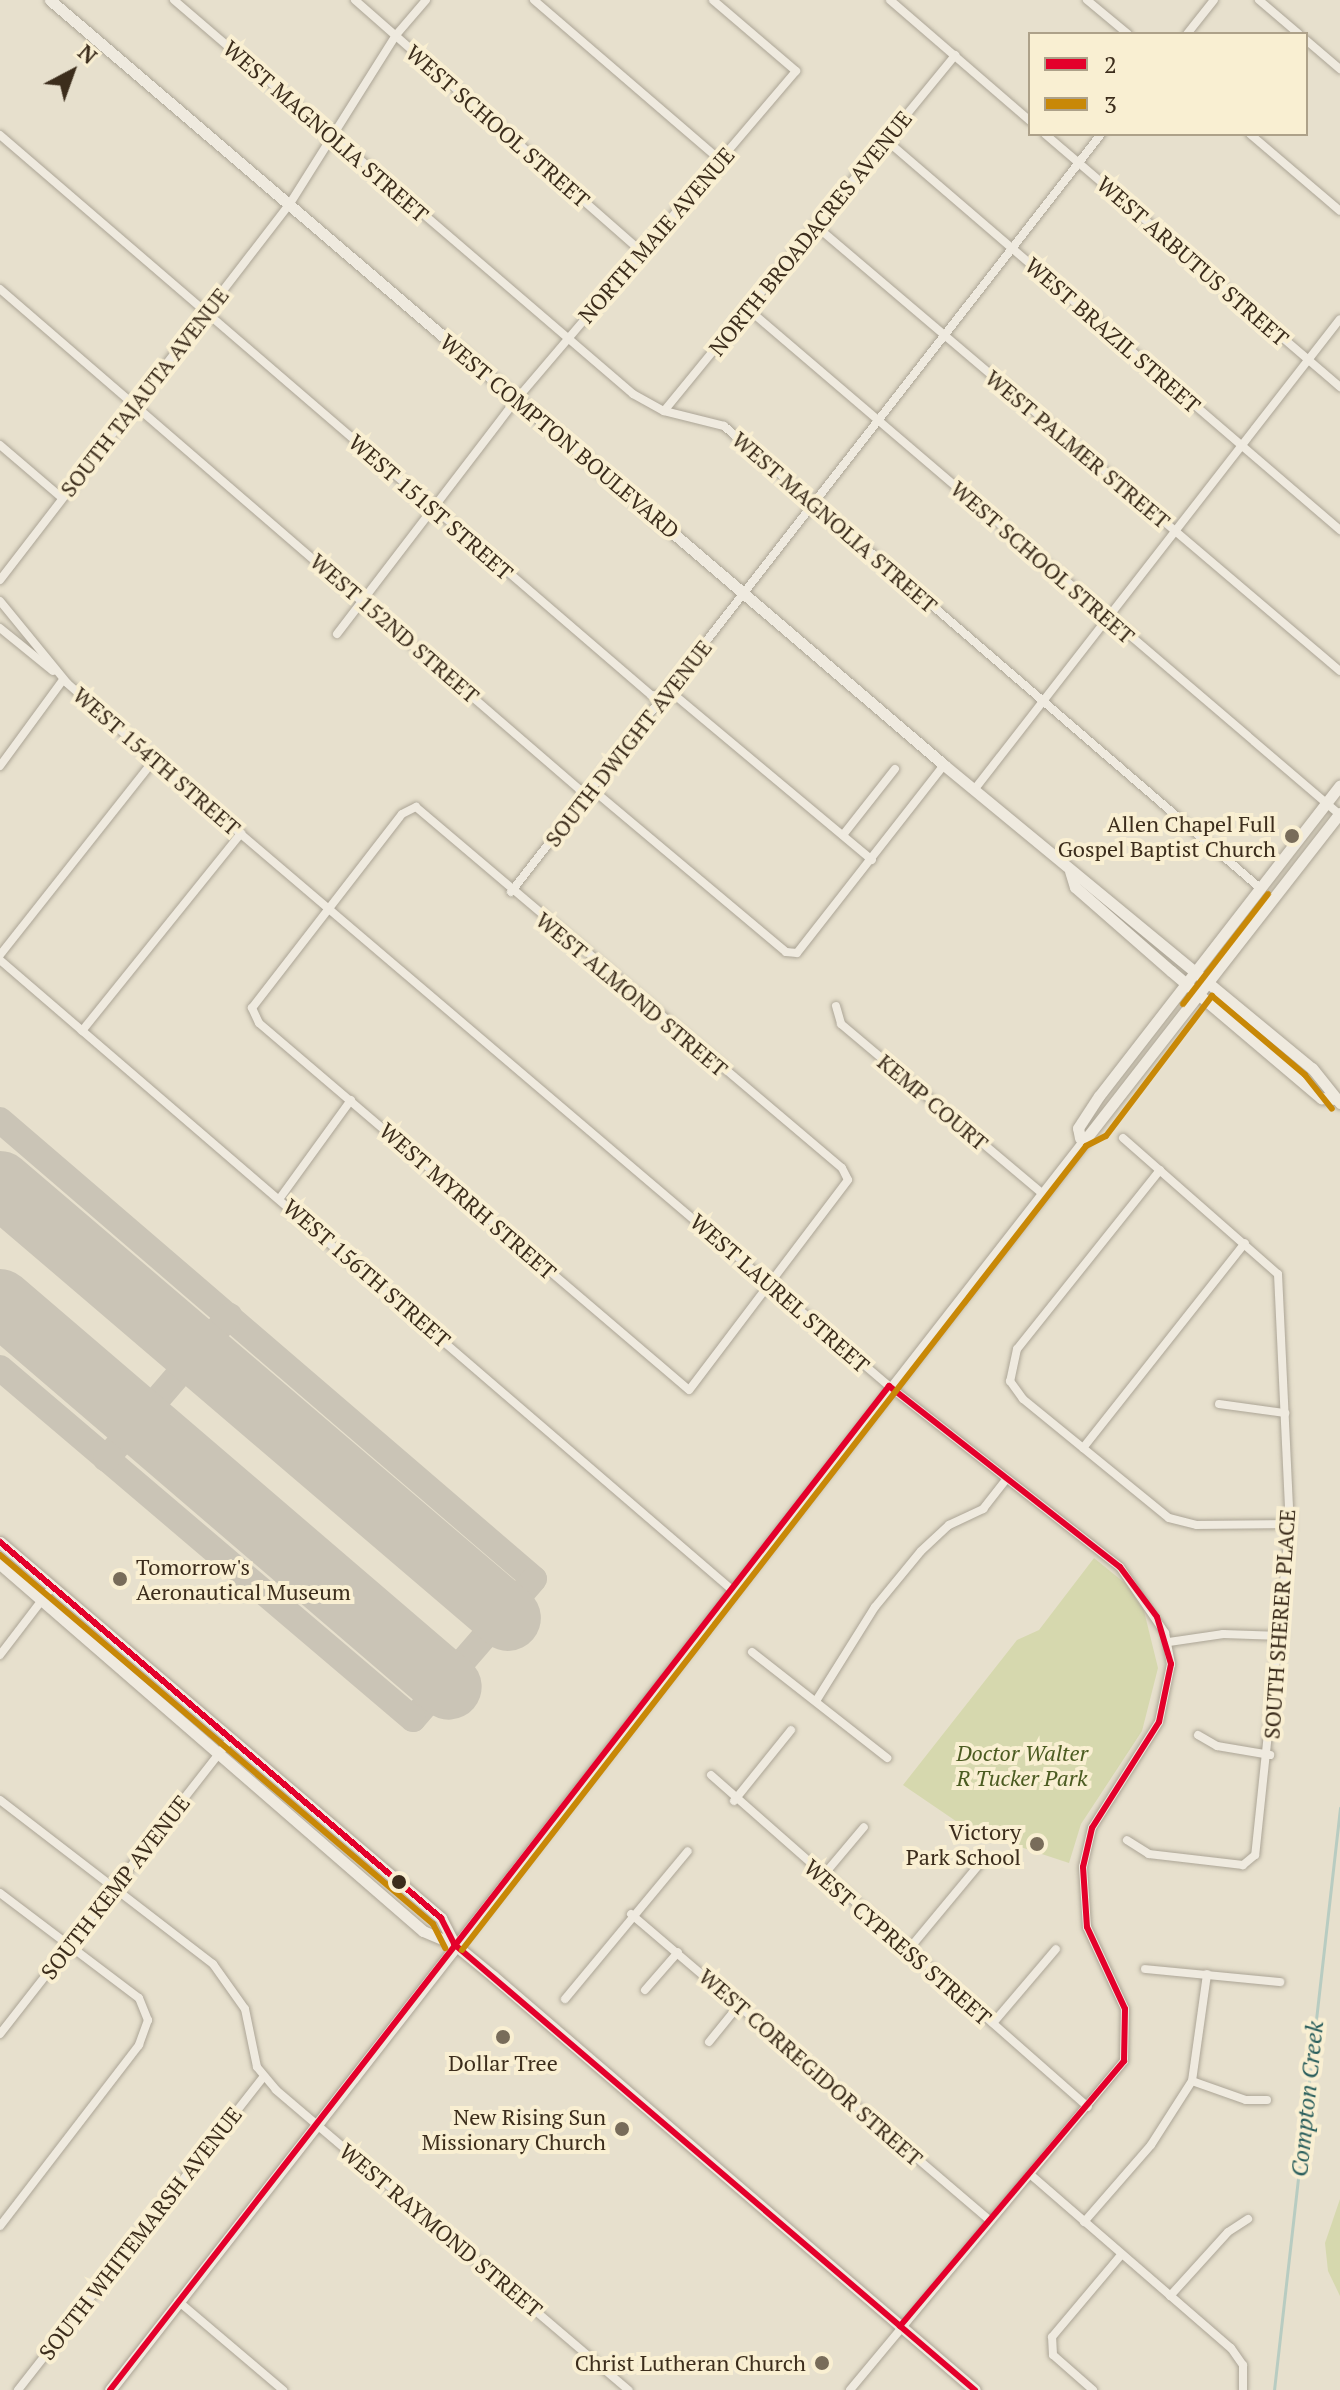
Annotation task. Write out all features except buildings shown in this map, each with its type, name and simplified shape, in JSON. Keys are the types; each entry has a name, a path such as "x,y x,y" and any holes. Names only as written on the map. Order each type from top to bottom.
{"main road":[{"name":"WEST COMPTON BOULEVARD","path":"50,0 944,765 1070,871 1102,889 1330,1085 1338,1101"},
{"path":"1080,1138 1078,1128 1099,1096 1340,785"},
{"path":"110,2390 1080,1138 1098,1130 1339,813"},
{"name":"WEST COMPTON BOULEVARD","path":"1070,871 1075,887 1186,984 1321,1098 1338,1101"},
{"path":"0,1542 441,1918 454,1944"},
{"path":"0,1564 423,1931 454,1944 975,2390"}],"street":[{"name":"WEST MAGNOLIA STREET","path":"174,0 633,394 664,411 724,426 1260,888"},
{"name":"WEST SCHOOL STREET","path":"355,0 642,252"},
{"name":"SOUTH TAJAUTA AVENUE","path":"0,580 289,205 396,35 426,0"},
{"path":"534,0 720,160"},
{"name":"NORTH MAIE AVENUE","path":"337,634 566,338 796,71 713,0"},
{"path":"890,0 1028,119"},
{"path":"1087,0 1126,32"},
{"path":"1189,32 1214,0"},
{"path":"1259,0 1297,32"},
{"path":"1308,42 1340,69"},
{"name":"NORTH BROADACRES AVENUE","path":"664,411 955,55"},
{"name":"WEST 151ST STREET","path":"0,135 651,695 677,697 872,860"},
{"name":"WEST ARBUTUS STREET","path":"1047,136 1340,387"},
{"name":"SOUTH DWIGHT AVENUE","path":"511,892 1099,136"},
{"path":"1252,136 1340,211"},
{"name":"WEST BRAZIL STREET","path":"886,140 1340,530"},
{"name":"WEST PALMER STREET","path":"816,226 1340,671"},
{"name":"WEST 152ND STREET","path":"0,289 589,792 786,952 797,953 872,860"},
{"name":"WEST SCHOOL STREET","path":"748,309 1339,813"},
{"path":"974,790 1178,533 1340,319"},
{"path":"0,445 62,498"},
{"name":"WEST 154TH STREET","path":"0,601 67,683 329,906"},
{"path":"0,628 67,683 0,766"},
{"path":"0,957 154,760"},
{"path":"872,860 944,765"},
{"path":"843,835 895,769"},
{"name":"WEST ALMOND STREET","path":"329,906 402,814 416,807 511,892 842,1168 848,1180 772,1286"},
{"path":"82,1031 241,833"},
{"name":"WEST MYRRH STREET","path":"329,906 252,1008 259,1023 689,1390 772,1286"},
{"name":"WEST LAUREL STREET","path":"329,906 889,1386 1138,1585 1169,1642"},
{"name":"WEST 156TH STREET","path":"0,957 731,1589"},
{"name":"KEMP COURT","path":"836,1006 841,1024 1039,1191"},
{"path":"280,1198 351,1100"},
{"path":"1083,1448 1245,1243 1123,1138"},
{"path":"1008,1374 1017,1349 1160,1170"},
{"name":"SOUTH SHERER PLACE","path":"1127,1840 1149,1854 1249,1863 1258,1845 1282,1636 1290,1524 1282,1285 1270,1265 1245,1243"},
{"path":"997,1376 1008,1374"},
{"path":"1008,1374 1023,1399 1155,1509 1181,1523 1290,1524"},
{"path":"1219,1404 1285,1413"},
{"path":"816,1701 875,1607 923,1549 949,1525 983,1509 1006,1480"},
{"path":"0,1655 52,1587"},
{"path":"850,2390 900,2326 1031,2175 1124,2061 1129,2028 1087,1927 1086,1846 1159,1722 1170,1681 1169,1642 1223,1634 1282,1636"},
{"path":"752,1652 887,1758"},
{"path":"734,1801 791,1730"},
{"path":"1198,1735 1217,1746 1270,1755"},
{"name":"SOUTH KEMP AVENUE","path":"0,2034 230,1740"},
{"name":"WEST CYPRESS STREET","path":"711,1775 734,1801 909,1949 1088,2107"},
{"path":"0,1800 231,1984 245,2009 263,2077"},
{"path":"822,1877 864,1827"},
{"path":"565,1999 631,1914 688,1851"},
{"path":"909,1949 983,1860"},
{"path":"0,1893 139,1998 146,2033 0,2226"},
{"name":"WEST CORREGIDOR STREET","path":"631,1914 990,2221"},
{"path":"993,2023 1056,1949"},
{"path":"645,1990 678,1952"},
{"path":"1145,1969 1280,1982"},
{"path":"1084,2222 1151,2145 1192,2081 1207,1974"},
{"path":"709,2042 739,2005"},
{"name":"WEST RAYMOND STREET","path":"263,2077 629,2390"},
{"name":"SOUTH WHITEMARSH AVENUE","path":"18,2390 263,2077"},
{"path":"1192,2081 1246,2100 1267,2100"},
{"path":"1031,2175 1239,2358 1243,2390"},
{"path":"1170,2296 1228,2232 1248,2219"},
{"path":"1093,2390 1050,2346 1059,2325 1121,2255"},
{"path":"178,2301 283,2390"}],"green space":[{"name":"Doctor Walter R Tucker Park","path":"1094,1558 1126,1584 1144,1611 1158,1668 1142,1731 1081,1824 1069,1863 969,1830 903,1785 1017,1640 1039,1630"},
{"path":"1340,2199 1340,2296 1328,2271 1325,2243"}],"waterway":[{"name":"Compton Creek","path":"1274,2390 1340,1808"}],"taxiway":[{"path":"0,1120 534,1579 413,1719 0,1368"},
{"path":"106,1459 229,1316"}],"runway":[{"path":"0,1184 508,1618"},
{"path":"0,1302 449,1687"}],"transit line":[{"name":"3","path":"1183,1004 1268,894"},
{"name":"3","path":"462,1950 1086,1146 1106,1136 1212,996 1305,1075 1332,1109"},
{"name":"2","path":"110,2390 889,1386 1120,1567 1157,1617 1171,1664 1159,1722 1092,1828 1083,1867 1087,1927 1125,2009 1124,2061 900,2326"},
{"name":"2","path":"0,1542 441,1918 454,1944 975,2390"},
{"name":"3","path":"0,1555 433,1924 445,1948"}],"place":[{"name":"Allen Chapel Full Gospel Baptist Church","path":"1292,836"},
{"name":"Tomorrow's Aeronautical Museum","path":"120,1579"},
{"name":"Victory Park School","path":"1037,1844"},
{"name":"Dollar Tree","path":"503,2037"},
{"name":"New Rising Sun Missionary Church","path":"622,2129"},
{"name":"Christ Lutheran Church","path":"822,2363"}]}
